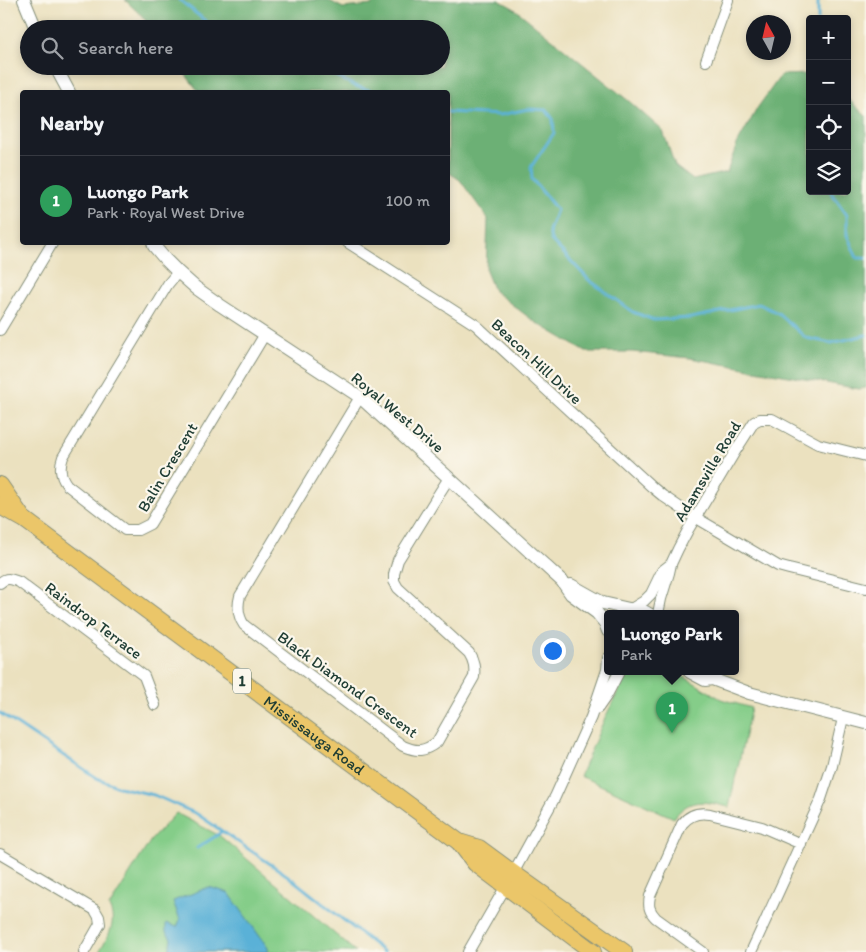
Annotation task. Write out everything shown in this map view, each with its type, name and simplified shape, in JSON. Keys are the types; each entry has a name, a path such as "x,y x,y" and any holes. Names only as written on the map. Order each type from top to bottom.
{"main road":[{"name":"Mississauga Road","path":"0,485 25,520"},
{"name":"Mississauga Road","path":"0,506 25,520 459,842 479,848 510,880 593,952"},
{"name":"Mississauga Road","path":"510,880 624,952"}],"street":[{"path":"24,0 32,20"},
{"path":"706,61 728,0"},
{"path":"60,75 68,90"},
{"path":"0,330 51,245"},
{"name":"Royal West Drive","path":"152,245 196,288 360,397 562,581 571,594 597,613 604,623"},
{"name":"Beacon Hill Drive","path":"352,245 476,325 652,487 676,505 778,566 866,588"},
{"name":"Balin Crescent","path":"178,272 168,284 63,457 61,464 61,476 66,485 125,530 138,530 150,524 265,334"},
{"name":"Black Diamond Crescent","path":"360,397 240,596 238,612 244,625 402,746 413,750 430,747 437,742 474,677 474,661 469,652 398,588 394,581 398,560 449,478"},
{"name":"Adamsville Road","path":"659,610 670,574 671,564 696,518 754,422 760,419 772,419 818,444 866,456"},
{"name":"Adamsville Road","path":"628,610 644,601 651,594 662,571 671,564"},
{"name":"Raindrop Terrace","path":"0,583 9,579 20,582 144,676 156,705"},
{"name":"Royal West Drive","path":"562,581 603,603 623,610"},
{"name":"Royal West Drive","path":"629,610 635,608 642,610"},
{"path":"468,952 555,797 592,717 605,675"},
{"path":"592,717 617,675"},
{"path":"696,675 705,680 709,676 749,693 866,724"},
{"path":"751,952 822,799 843,718"},
{"path":"703,952 656,918 651,913 649,906 650,896 682,824 686,819 703,812 762,827 801,844"},
{"path":"0,854 95,910 100,924 84,952"}],"green space":[{"path":"125,0 328,0 343,8 372,5 377,0 499,0 515,9 663,131 675,166 693,180 727,172 737,144 758,107 781,75 806,74 806,195 851,195 851,102 866,116 866,388 859,389 690,358 632,352 586,352 535,322 494,291 486,271 488,219 460,180 450,173 450,90 197,90 186,75 450,75 450,20 145,20"},
{"path":"627,675 678,675 721,699 751,708 729,807 699,802 686,806 674,818 580,776"},
{"path":"176,813 220,836 356,952 99,952 112,925 109,907 151,840"}],"water":[{"path":"209,887 229,893 268,948 268,952 169,952 171,938 166,932 166,923 177,927 180,920 173,901"}],"waterway":[{"path":"180,0 204,20"},
{"path":"818,0 818,15"},
{"path":"334,75 355,86 369,90"},
{"path":"450,112 500,115 528,109 546,110 553,119 554,133 531,167 532,179 557,210 549,231 551,240 589,280 633,312 654,320 691,318 759,304 778,313 806,338 831,343 866,335"},
{"path":"833,195 847,215 847,235 857,258 866,258"},
{"path":"0,713 97,778 119,787 154,795 197,814 288,876 384,952"},
{"path":"197,848 222,831"}],"place":[{"name":"Luongo Park","path":"672,733"}]}
